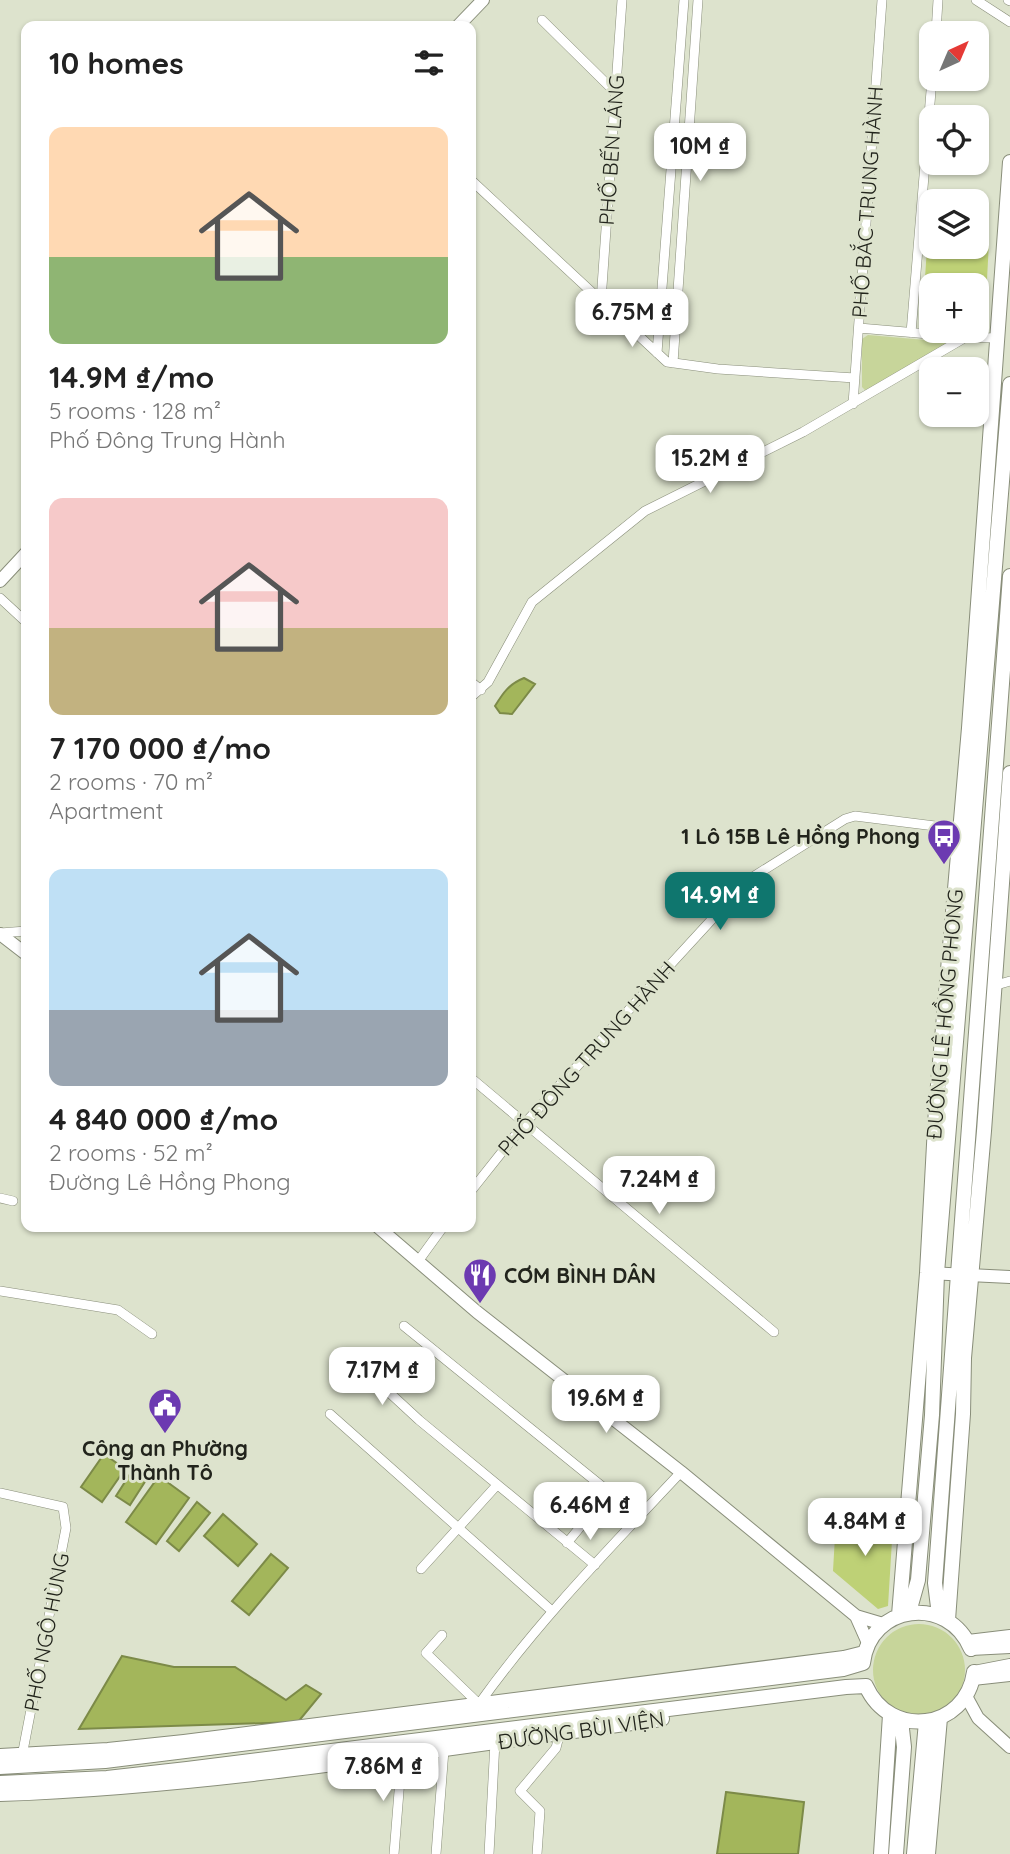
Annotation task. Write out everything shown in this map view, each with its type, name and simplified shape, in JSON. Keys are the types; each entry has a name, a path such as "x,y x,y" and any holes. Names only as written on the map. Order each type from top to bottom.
{"main road":[{"path":"463,21 483,0"},
{"name":"ĐƯỜNG LÊ HỒNG PHONG","path":"904,1613 918,1580 932,1415 936,1108 959,829 990,731 990,432 1010,162"},
{"name":"ĐƯỜNG LÊ HỒNG PHONG","path":"964,1274 1010,384"},
{"path":"990,432 1006,432"},
{"path":"0,581 21,558"},
{"name":"ĐƯỜNG LÊ HỒNG PHONG","path":"932,1273 990,731 1010,576"},
{"name":"ĐƯỜNG LÊ HỒNG PHONG","path":"943,1617 935,1583 995,984 1010,773"},
{"path":"0,934 21,950"},
{"path":"384,1232 477,1312 681,1472 856,1616 883,1624"},
{"path":"932,1273 1010,1277"},
{"path":"865,1653 883,1624 904,1613 943,1617 969,1645 1010,1647"},
{"path":"856,1616 865,1653"},
{"path":"969,1645 1010,1636"},
{"name":"ĐƯỜNG BÙI VIỆN","path":"0,1756 120,1749 844,1658 865,1653"},
{"name":"ĐƯỜNG BÙI VIỆN","path":"0,1767 105,1761 186,1752 843,1669 865,1653"},
{"path":"973,1676 1010,1665"},
{"path":"973,1676 1010,1675"},
{"path":"928,1854 945,1716 966,1696 973,1676"},
{"path":"867,1689 895,1717 904,1747 896,1854"},
{"name":"ĐƯỜNG BÙI VIỆN","path":"0,1794 108,1790 444,1750 867,1689"},
{"name":"ĐƯỜNG BÙI VIỆN","path":"0,1783 107,1778 867,1689"},
{"path":"966,1696 978,1718 1010,1747"},
{"path":"895,1717 926,1722 945,1716 978,1718"},
{"path":"881,1854 895,1717"},
{"path":"914,1854 926,1722"}],"street":[{"name":"PHỐ BẾN LÁNG","path":"601,301 622,0"},
{"path":"657,353 684,0"},
{"path":"673,363 698,0"},
{"name":"PHỐ BẮC TRUNG HÀNH","path":"853,404 882,0"},
{"path":"937,21 938,0"},
{"path":"976,0 1010,22"},
{"path":"542,20 616,93"},
{"path":"911,333 931,91"},
{"path":"476,185 657,353 673,363 855,378"},
{"path":"859,328 919,334"},
{"path":"989,338 995,338"},
{"path":"476,694 499,664 532,601 645,511 803,432 956,343"},
{"path":"0,598 21,617"},
{"path":"476,686 481,690"},
{"name":"PHỐ ĐÔNG TRUNG HÀNH","path":"476,1185 525,1123 748,880 845,819 855,816 959,829"},
{"path":"0,934 21,932"},
{"path":"979,1004 995,984 1010,981"},
{"path":"476,1082 774,1332"},
{"path":"0,1198 13,1201"},
{"path":"419,1261 439,1232"},
{"path":"0,1291 118,1310 152,1334"},
{"path":"404,1326 609,1492 566,1543"},
{"path":"366,1371 594,1565"},
{"path":"330,1414 552,1611"},
{"path":"442,1635 426,1653 479,1704 515,1653 681,1472"},
{"path":"421,1569 498,1485"},
{"name":"PHỐ NGÔ HÙNG","path":"0,1493 63,1507 66,1528 22,1756"},
{"path":"537,1854 540,1811 520,1791 556,1748 560,1732"},
{"path":"489,1854 495,1742"},
{"path":"436,1854 444,1750"},
{"path":"394,1854 402,1754"}],"shaded area":[{"path":"868,335 919,339 919,343 947,343 924,357 919,357 919,360 867,392 862,387 862,339"},
{"path":"524,678 535,684 512,714 500,713 495,706 501,697 510,686"},
{"path":"104,1454 125,1469 102,1502 81,1487"},
{"path":"134,1468 148,1477 130,1505 116,1496"},
{"path":"159,1476 189,1498 156,1544 126,1522"},
{"path":"197,1502 210,1513 179,1551 167,1541"},
{"path":"223,1514 257,1544 238,1566 204,1536"},
{"path":"271,1554 288,1568 249,1615 232,1601"},
{"path":"919,1624 936,1628 951,1638 961,1653 965,1670 961,1687 951,1702 936,1712 919,1716 902,1712 887,1702 877,1687 873,1670 877,1653 887,1638 902,1628"},
{"path":"122,1656 174,1667 235,1667 286,1700 306,1685 321,1694 298,1722 79,1729"},
{"path":"726,1792 804,1802 798,1854 717,1854"}],"building":[{"path":"926,259 988,259 987,273 925,273"},
{"path":"836,1519 893,1524 888,1606 878,1609 833,1571"}],"place":[{"name":"1 Lô 15B Lê Hồng Phong","path":"944,866"},
{"name":"CƠM BÌNH DÂN","path":"480,1305"},
{"name":"Công an Phường Thành Tô","path":"165,1435"}]}
